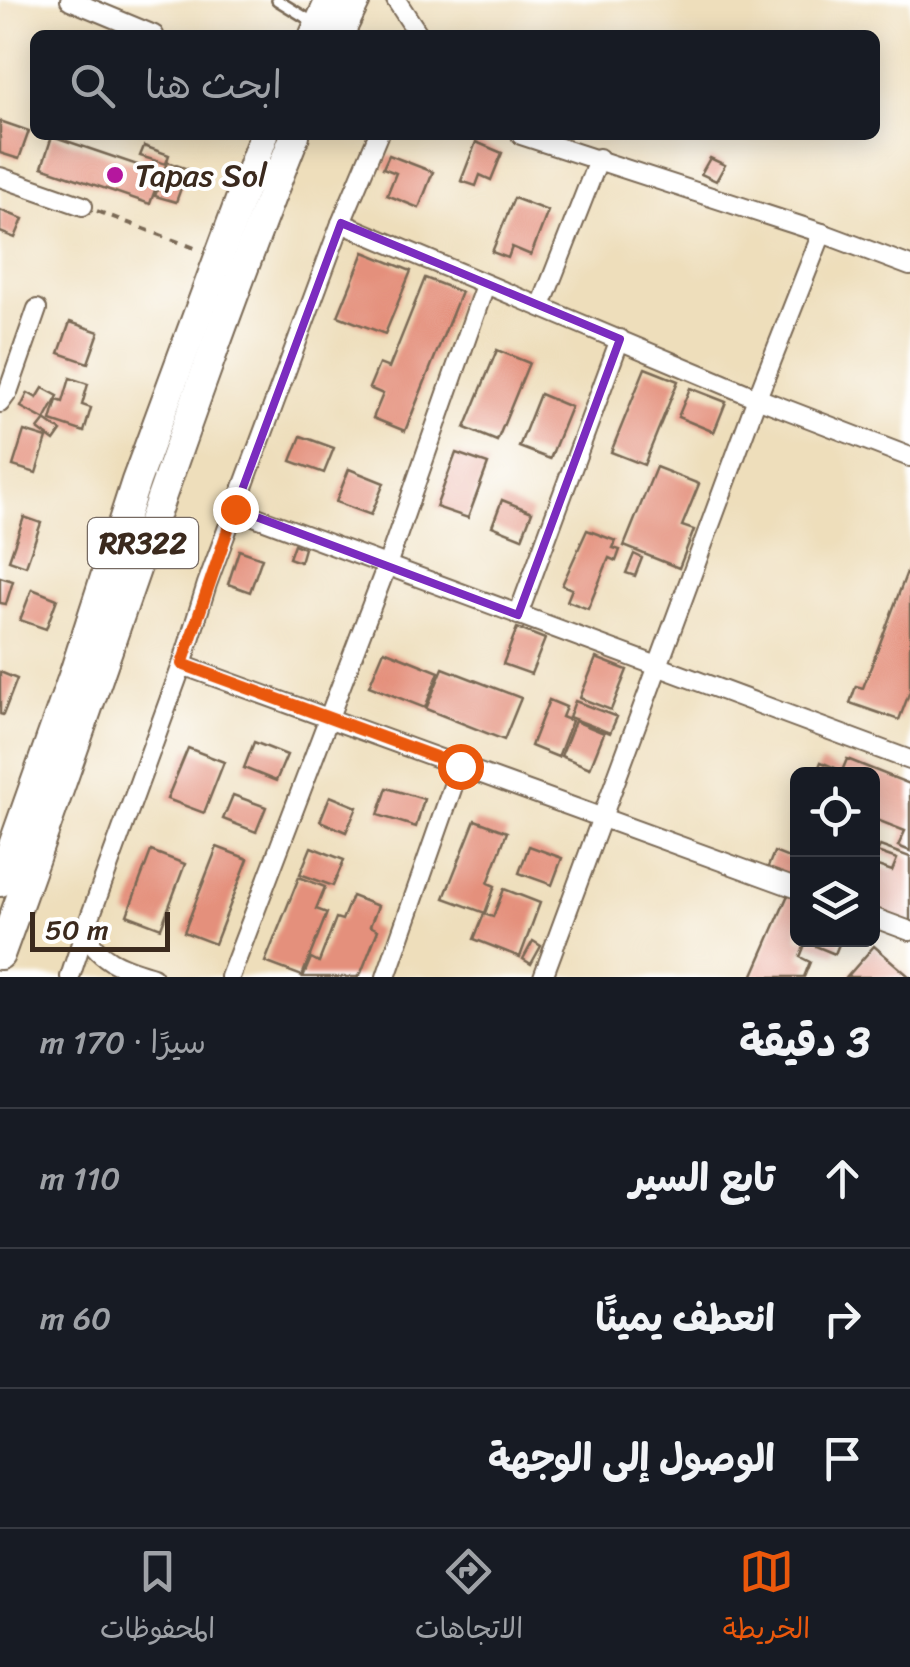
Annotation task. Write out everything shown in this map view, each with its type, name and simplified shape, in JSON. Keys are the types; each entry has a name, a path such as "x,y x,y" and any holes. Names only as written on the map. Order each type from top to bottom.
{"main road":[{"path":"325,24 356,0"},
{"name":"RR322","path":"0,882 9,828 262,140"},
{"name":"RR322","path":"0,955 94,697 140,552 293,140"}],"street":[{"path":"70,0 142,30"},
{"path":"396,0 416,30"},
{"path":"70,977 235,509 376,140"},
{"path":"538,140 822,232 910,266"},
{"path":"541,306 598,158"},
{"path":"0,177 83,206"},
{"path":"341,223 757,398 910,457"},
{"path":"542,977 822,232"},
{"path":"230,977 387,565 485,284"},
{"path":"0,403 38,309"},
{"path":"518,615 620,339"},
{"path":"235,509 910,760"},
{"path":"182,664 790,886"},
{"path":"386,977 460,766"},
{"path":"880,920 910,930"},
{"path":"85,931 90,943 111,962 153,977"}],"lane":[{"path":"277,0 325,24"}],"path":[{"path":"83,206 221,258"}],"highlighted area":[{"path":"341,223 620,339 518,615 235,509"}],"building":[{"path":"0,121 29,131 19,159 0,153"},
{"name":"Tapas Sol","path":"51,140 64,140 161,173 150,204 42,167"},
{"path":"476,142 502,153 491,180 480,175 476,186 461,181"},
{"path":"144,146 169,155 166,164 140,156"},
{"path":"389,155 433,172 419,208 387,195 396,173 383,168"},
{"path":"710,158 725,165 716,181 701,174"},
{"path":"167,162 188,169 176,202 155,196"},
{"path":"514,198 548,211 531,255 512,247 508,258 492,252"},
{"path":"0,210 23,219 15,238 0,232"},
{"path":"364,252 411,271 385,334 338,316"},
{"path":"425,278 461,292 405,431 373,418 383,394 369,388 379,364 389,368"},
{"path":"70,322 99,332 88,363 59,353"},
{"path":"497,350 529,363 497,441 465,428"},
{"path":"645,368 678,381 644,465 611,452"},
{"path":"70,378 88,384 82,405 91,408 84,432 51,421 57,400 63,402"},
{"path":"43,388 58,396 45,420 21,407 28,393 37,398"},
{"path":"690,388 726,402 714,432 678,417"},
{"path":"540,394 571,407 550,459 519,447"},
{"path":"45,420 61,431 54,441 38,429"},
{"path":"24,431 47,438 36,473 13,466"},
{"path":"301,436 334,448 324,473 291,461"},
{"path":"456,453 488,464 468,518 436,507"},
{"path":"656,467 699,484 682,526 694,530 679,568 624,546"},
{"path":"349,469 384,483 371,515 336,502"},
{"path":"502,500 532,512 522,538 492,526"},
{"path":"24,517 41,523 26,566 9,560"},
{"path":"587,530 616,541 613,548 620,550 616,561 609,558 588,609 567,601 572,589 562,585"},
{"path":"294,544 304,548 300,562 289,558"},
{"path":"239,550 262,558 250,592 228,584"},
{"path":"634,554 642,558 635,576 626,573"},
{"path":"910,564 910,691 899,720 850,703 856,686 863,688"},
{"path":"0,577 13,581 6,604 0,603"},
{"path":"32,589 57,599 46,629 20,620"},
{"path":"517,628 545,639 531,674 503,664"},
{"path":"384,650 439,672 425,708 369,686"},
{"path":"596,658 627,670 611,710 580,698"},
{"path":"443,668 521,698 504,740 426,709"},
{"path":"0,672 17,679 3,715 0,714"},
{"path":"549,700 566,707 562,717 572,721 558,757 531,746"},
{"path":"575,701 617,717 610,733 569,717"},
{"path":"575,721 604,733 590,768 561,756"},
{"path":"254,742 287,755 276,781 244,768"},
{"path":"188,748 224,762 204,813 167,799"},
{"path":"847,759 867,767 844,767"},
{"path":"880,772 910,784 910,851 898,846 905,831 880,821"},
{"path":"387,788 424,799 416,827 378,815"},
{"path":"233,795 266,807 256,832 223,819"},
{"path":"330,796 357,807 346,832 320,821"},
{"path":"475,820 507,832 488,883 495,886 485,913 444,898"},
{"path":"529,846 562,858 552,885 519,873"},
{"path":"880,846 910,857 910,925 880,914 880,867 892,871 897,859 880,853"},
{"path":"217,847 248,859 215,944 184,932"},
{"path":"311,847 344,860 333,886 300,874"},
{"path":"151,851 185,864 161,928 127,915"},
{"path":"774,852 789,858 790,855 790,880 766,872"},
{"path":"299,877 325,887 316,909 327,913 302,976 265,962"},
{"path":"504,889 540,903 520,957 474,939 484,914 493,917"},
{"path":"790,890 790,947 804,947 800,957 810,962 804,977 752,977"},
{"path":"352,896 378,906 370,926 378,930 361,973 357,977 303,977 311,958 319,962 336,918 342,920"},
{"path":"533,941 541,946 531,964 523,959"},
{"path":"818,947 838,947 835,954"},
{"path":"875,947 910,977 847,977"}],"place":[{"name":"Tapas Sol","path":"115,175"}],"route":[{"path":"235,509 182,664 460,766"}]}
